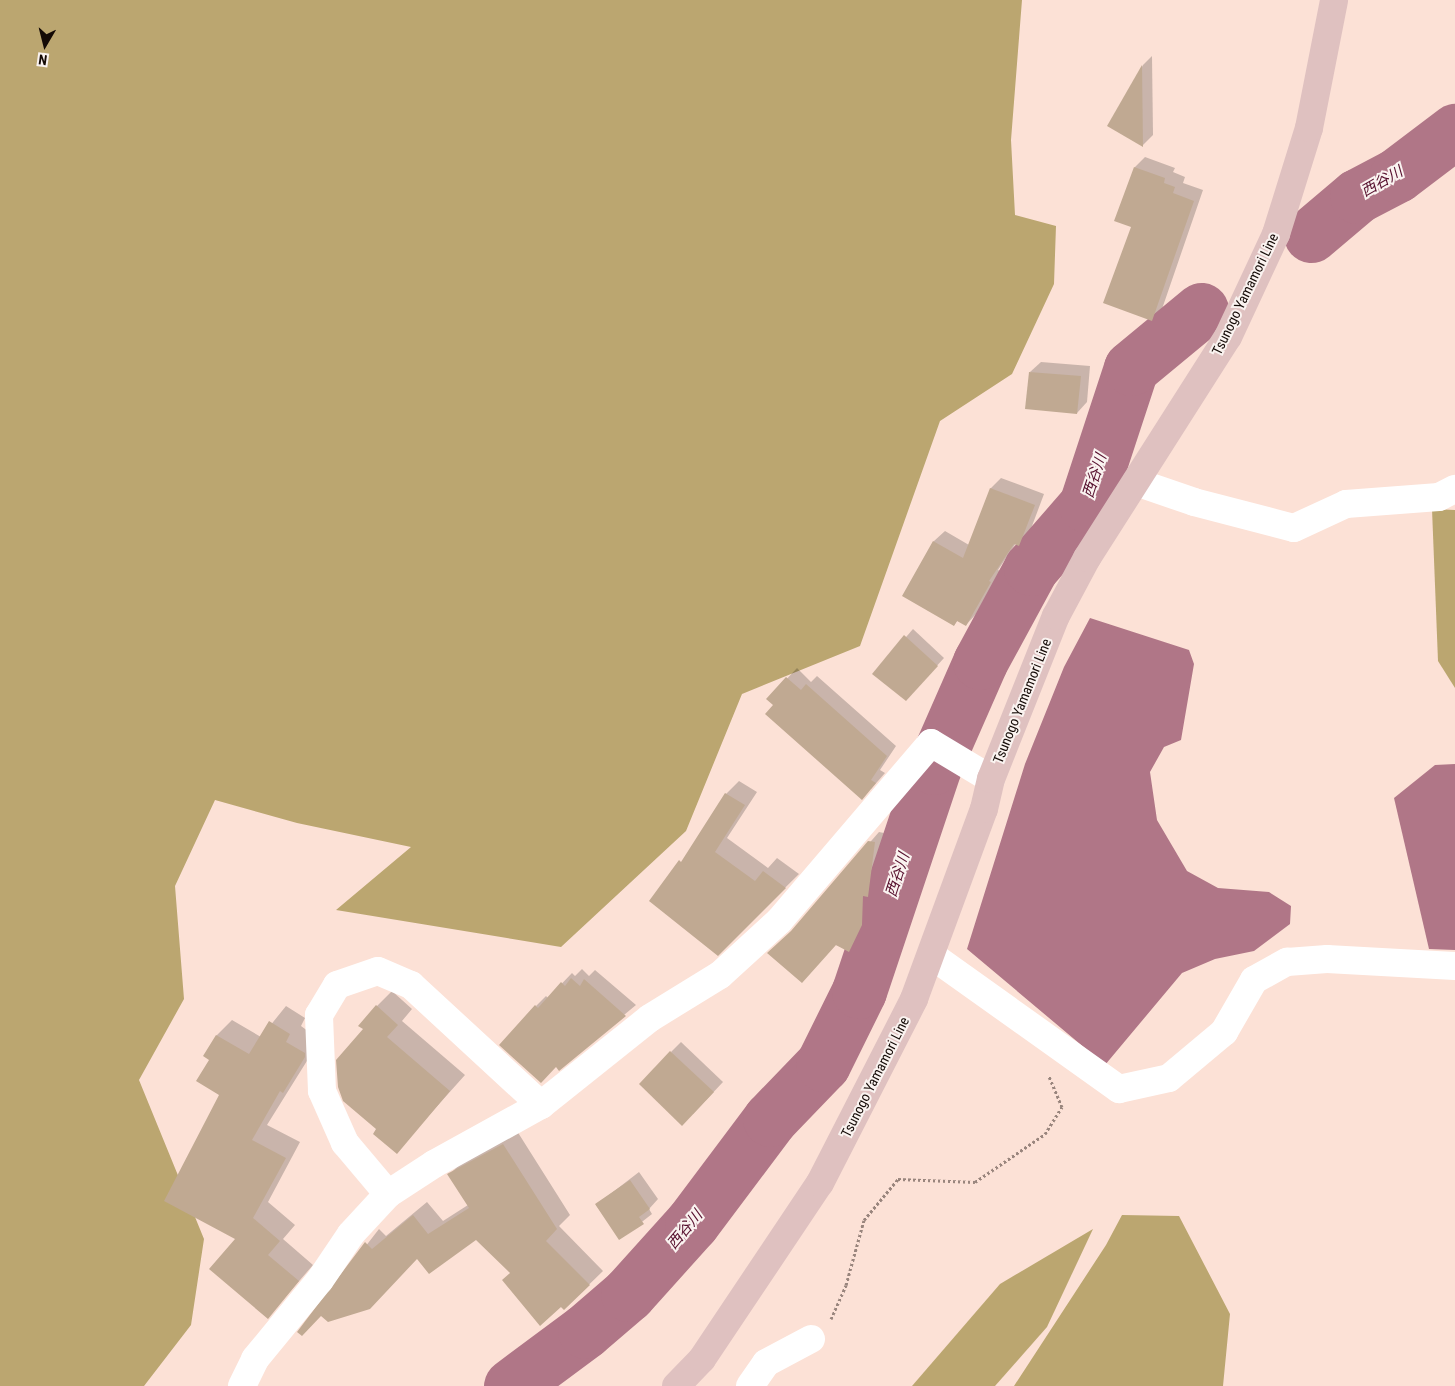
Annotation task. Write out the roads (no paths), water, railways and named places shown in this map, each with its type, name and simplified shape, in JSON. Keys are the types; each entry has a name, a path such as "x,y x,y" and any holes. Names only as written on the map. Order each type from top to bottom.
{"main road":[{"name":"Tsunogo Yamamori Line","path":"676,1386 702,1359 820,1183 871,1088 931,955 984,809 991,779 1056,616 1087,558 1228,336 1276,234 1309,128 1334,0"}],"street":[{"path":"1136,482 1194,502 1294,528 1346,504 1439,497 1455,489"},
{"path":"242,1386 255,1358 320,1280 351,1234 388,1194 434,1164 541,1105 650,1018 720,975 779,921 931,743 991,779"},
{"path":"931,955 1119,1089 1169,1078 1224,1032 1254,980 1287,962 1327,959 1455,966"},
{"path":"388,1194 345,1143 322,1091 319,1015 337,985 378,970 410,985 541,1105"},
{"path":"750,1386 766,1363 811,1339"}],"waterway":[{"name":"西谷川","path":"1311,235 1357,196 1397,175 1455,131"},
{"name":"西谷川","path":"511,1386 585,1331 628,1294 692,1223 770,1119 823,1064 859,991 934,767 980,662 1031,568 1086,505 1131,368 1201,310"}]}
